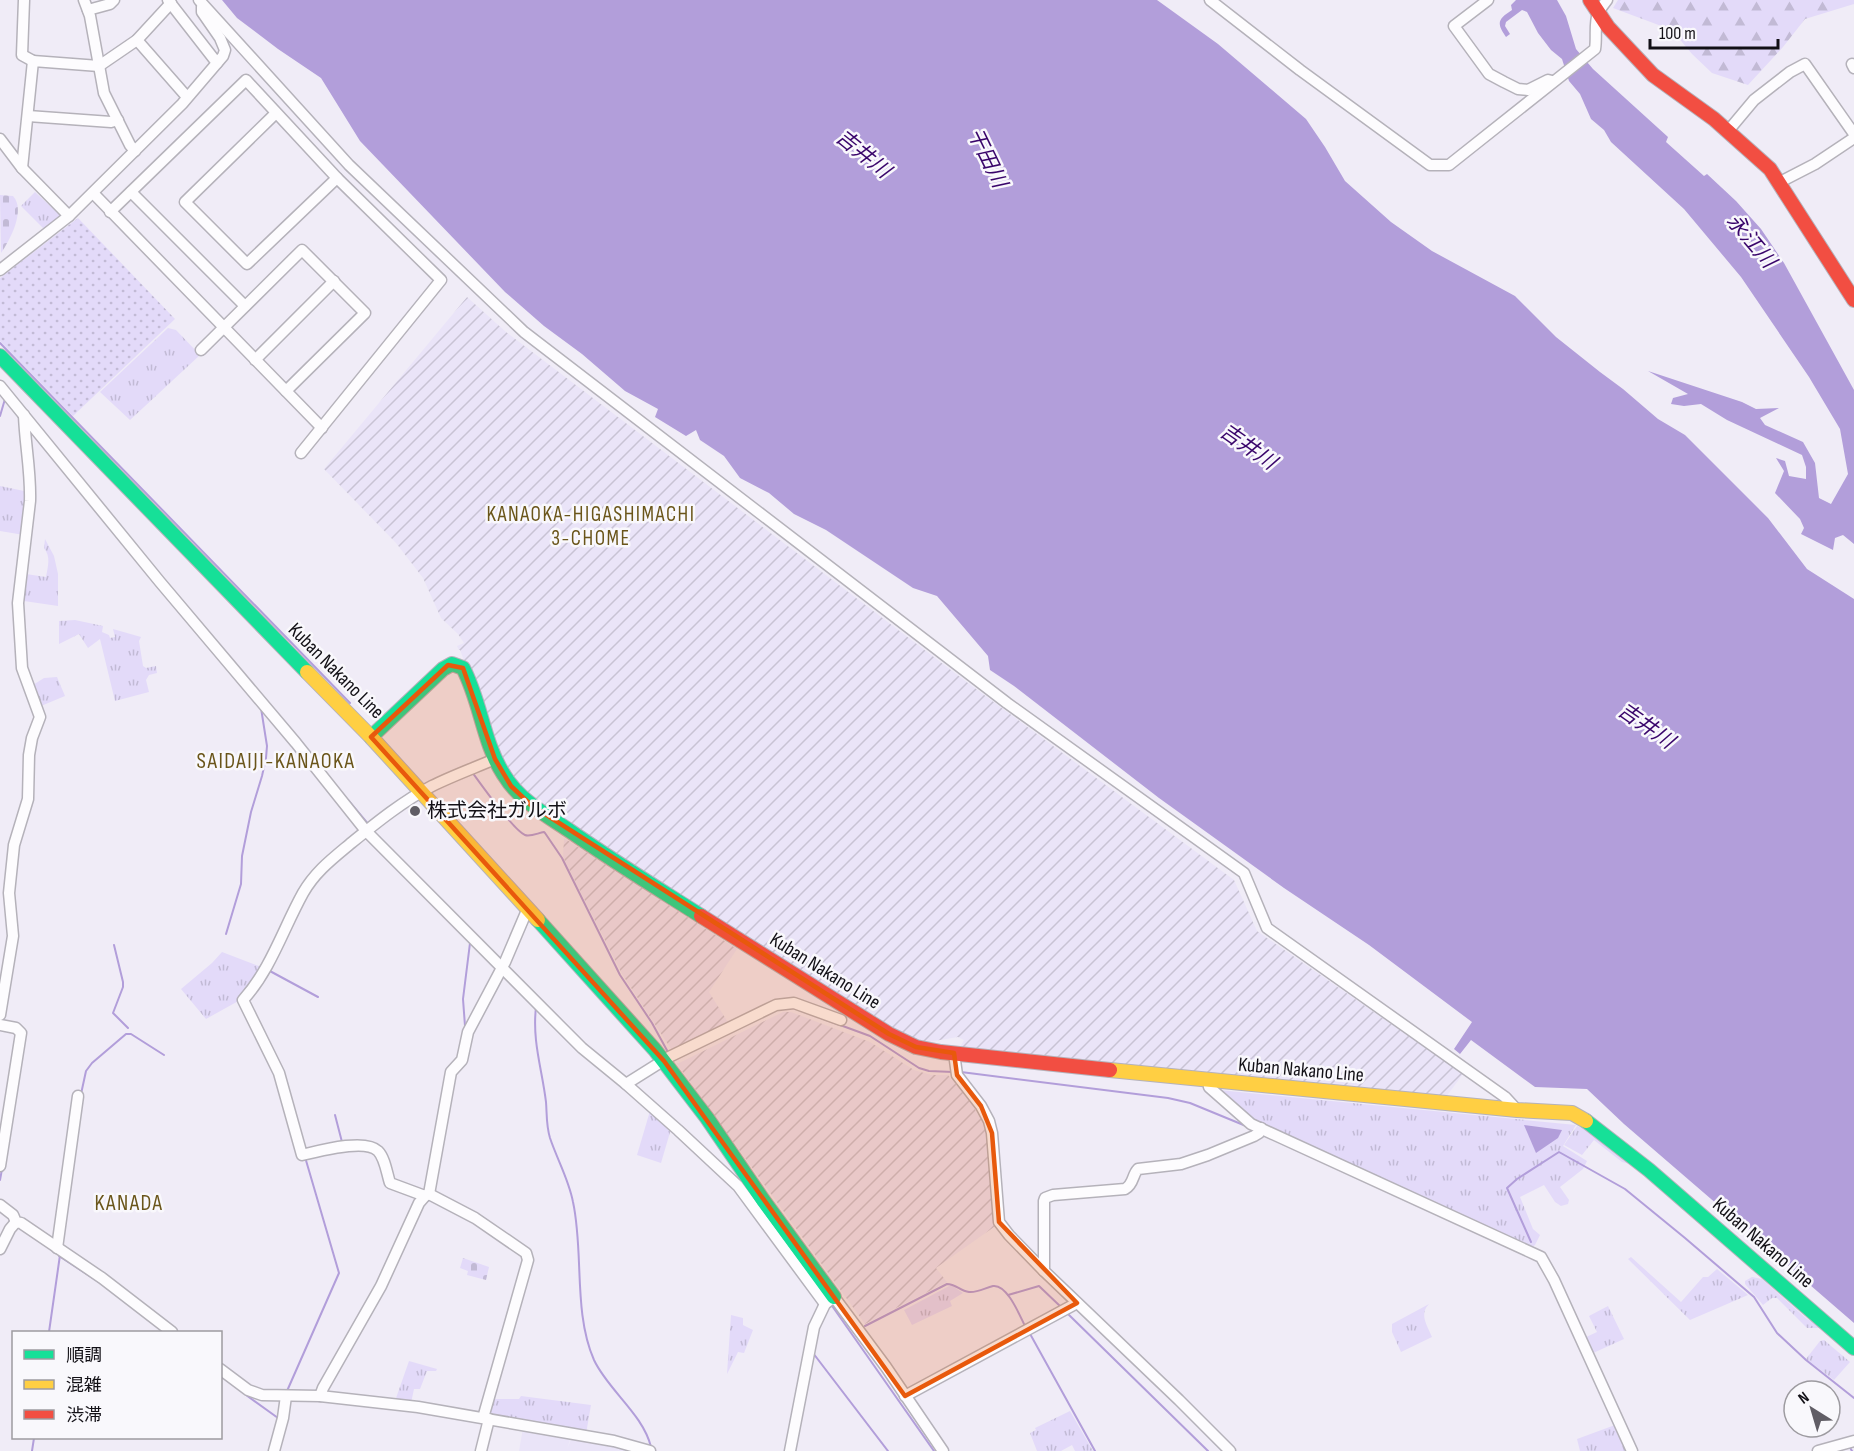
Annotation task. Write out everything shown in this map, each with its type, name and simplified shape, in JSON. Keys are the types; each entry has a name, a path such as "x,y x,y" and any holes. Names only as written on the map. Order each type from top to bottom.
{"main road":[{"path":"1590,0 1609,28 1653,75 1714,119 1770,169 1854,300"},
{"name":"Kuban Nakano Line","path":"0,356 371,737 448,665 463,668 471,683 495,759 504,776 520,796 588,844 889,1034 916,1047 954,1053 1208,1081 1517,1110 1572,1113 1589,1122 1649,1170 1854,1348"},
{"path":"371,737 664,1061 707,1118 826,1300"}],"street":[{"path":"24,0 21,55 33,61 99,66 137,40 169,2 217,63"},
{"path":"114,0 110,4 86,5 104,93 135,151"},
{"path":"1210,0 1300,70 1430,165 1449,165 1594,49 1597,39 1598,13 1607,0"},
{"path":"1488,0 1454,26 1490,74 1518,89 1528,90 1548,80 1556,81"},
{"path":"0,270 69,216 93,193 187,97 223,56 225,50 220,38 202,12 200,2"},
{"path":"200,2 349,165 524,332 1007,703 1244,873 1267,928 1505,1097 1517,1110"},
{"path":"137,40 187,97"},
{"path":"22,168 33,61"},
{"path":"1728,131 1754,100 1790,72 1805,64 1853,139 1815,164 1780,182"},
{"path":"110,212 246,80 337,178 441,280 301,453"},
{"path":"276,113 185,202 247,264 337,178"},
{"path":"27,116 111,122 118,120"},
{"path":"0,140 22,168 69,216"},
{"path":"131,192 245,306"},
{"path":"93,193 322,428"},
{"path":"201,350 302,250 365,313 286,391"},
{"path":"255,360 334,280"},
{"path":"0,386 153,575 369,828 582,1048 628,1082 738,1186 826,1300 905,1396 943,1451"},
{"path":"0,1015 13,936 9,893 14,845 28,799 29,755 32,738 40,717 22,668 18,603 31,486 24,415"},
{"path":"481,1451 486,1418 528,1260 526,1253 475,1218 427,1195 390,1183 380,1154 372,1148 357,1145 304,1154 279,1074 243,1000 259,980 310,883 327,863 369,828 422,792 495,759"},
{"path":"320,1396 381,1286 419,1203 427,1195 452,1072 462,1060 468,1032 503,966 528,908"},
{"path":"628,1082 664,1061 769,1008 785,1003 794,1003 841,1020"},
{"path":"0,1025 16,1028 21,1033 0,1166"},
{"path":"954,1053 956,1072 989,1121 994,1144 999,1222 1075,1304 1179,1400 1230,1451"},
{"path":"1208,1081 1209,1087 1224,1102 1260,1131 1541,1257 1554,1280 1632,1451"},
{"path":"57,1248 78,1096"},
{"path":"1044,1271 1045,1198 1053,1195 1125,1189 1132,1182 1138,1169 1181,1164 1208,1155 1260,1131"},
{"path":"0,1205 21,1223 102,1278 171,1331"},
{"path":"0,1249 14,1217"},
{"path":"790,1451 814,1327 826,1300"},
{"path":"905,1396 1075,1304"},
{"path":"222,1371 248,1390 262,1395 320,1396 383,1402 615,1440 650,1451"},
{"path":"274,1451 286,1396"},
{"path":"1818,1451 1854,1441"}],"highlighted area":[{"path":"448,665 463,668 495,759 511,786 531,805 889,1034 916,1047 954,1053 957,1075 981,1106 992,1133 999,1222 1077,1303 905,1396 664,1061 371,737"}],"shaded area":[{"path":"467,297 506,332 968,683 1234,880 1257,931 1463,1074 1446,1097 961,1051 960,1047 964,1040 958,1037 922,1043 891,1032 528,800 507,775 457,646 464,643 441,618 423,578 396,543 324,469"},
{"path":"564,838 737,949 709,992 729,1024 673,1052 622,974 563,857"},
{"path":"783,1012 791,1012 870,1042 914,1070 931,1075 948,1075 970,1101 985,1126 994,1227 936,1268 947,1282 865,1324 677,1064"},
{"path":"523,1428 571,1437 567,1449 572,1437 643,1451 519,1451"}],"green space":[{"path":"1618,0 1854,0 1854,4 1805,19 1748,85 1712,73 1672,30 1613,8"},
{"path":"35,192 61,216 44,229 21,206"},
{"path":"0,195 13,196 18,209 12,233 1,253"},
{"path":"78,218 175,319 73,416 0,341 0,278"},
{"path":"168,328 176,330 200,355 130,420 100,392"},
{"path":"0,486 29,492 24,535 0,531"},
{"path":"45,539 54,556 58,574 58,606 24,601 26,574 46,577 48,555 44,548"},
{"path":"75,620 103,626 102,632 110,638 115,637 113,629 141,637 139,641 143,666 146,668 156,666 157,673 149,675 146,680 149,692 115,701 100,639 88,648 79,634 59,644 59,621"},
{"path":"57,677 65,696 41,706 33,685 44,678"},
{"path":"222,952 264,968 242,999 206,1019 181,989"},
{"path":"1219,1090 1576,1125 1563,1146 1587,1161 1583,1169 1560,1187 1569,1200 1568,1204 1561,1206 1555,1202 1544,1185 1520,1197 1533,1229 1540,1235 1531,1248 1250,1120"},
{"path":"650,1111 671,1129 661,1163 637,1155"},
{"path":"1583,1124 1638,1166 1622,1162 1594,1140 1582,1155 1564,1145 1577,1126 1585,1129"},
{"path":"1631,1257 1681,1302 1703,1277 1708,1277 1717,1269 1748,1295 1690,1320 1628,1259"},
{"path":"463,1258 489,1267 486,1280 467,1275 468,1271 460,1268"},
{"path":"1752,1277 1762,1279 1807,1319 1825,1328 1807,1328 1777,1298 1772,1298 1763,1305 1745,1284 1745,1281"},
{"path":"951,1285 963,1293 950,1301 952,1306 912,1325 904,1310"},
{"path":"1429,1304 1424,1316 1432,1337 1401,1352 1392,1332 1392,1324"},
{"path":"1608,1306 1624,1339 1591,1354 1584,1338 1597,1332 1589,1316"},
{"path":"731,1315 743,1318 743,1325 753,1330 744,1353 738,1352 727,1374"},
{"path":"1824,1340 1850,1362 1835,1379 1806,1359 1820,1341"},
{"path":"409,1361 437,1369 427,1371 420,1389 414,1389 411,1403 395,1401"},
{"path":"521,1396 591,1405 586,1434 488,1416 492,1399 519,1399"},
{"path":"1070,1411 1093,1451 1075,1451 1072,1445 1061,1451 1037,1451 1030,1433 1036,1430 1035,1428"},
{"path":"1615,1425 1626,1451 1580,1451 1577,1439"}],"water":[{"path":"222,0 1157,0 1218,44 1306,119 1345,181 1391,222 1432,251 1515,296 1556,337 1658,419 1685,435 1768,518 1807,569 1854,599 1854,1323 1758,1240 1761,1233 1755,1226 1747,1230 1587,1089 1535,1087 1471,1040 1460,1054 1454,1049 1472,1022 1369,945 1284,888 1159,798 990,670 988,656 937,596 913,588 826,530 794,514 769,493 740,478 724,456 700,440 696,430 686,436 655,417 658,409 625,391 505,292 360,141 321,78 237,18"},
{"name":"永江川","path":"1516,0 1557,0 1566,16 1576,49 1593,69 1668,137 1666,142 1704,176 1707,174 1736,201 1761,229 1784,263 1854,390 1854,544 1843,535 1835,538 1833,550 1801,534 1804,528 1800,519 1775,493 1784,471 1776,458 1785,461 1789,476 1806,479 1806,467 1802,455 1727,420 1701,404 1684,406 1671,404 1673,398 1688,394 1648,371 1742,402 1756,409 1779,408 1760,418 1765,425 1803,442 1815,463 1819,498 1831,504 1848,474 1840,429 1809,377 1741,277 1684,209 1611,142 1604,130 1591,119 1580,94 1569,81 1562,59 1551,50 1538,33 1527,12 1522,10 1506,22 1505,26 1510,34 1506,37 1500,22 1512,10 1511,5"},
{"path":"1524,1125 1562,1130 1558,1138 1536,1153"}],"waterway":[{"path":"0,343 350,703"},
{"path":"0,416 5,399"},
{"path":"226,934 241,884 242,856 266,758 267,746 261,708"},
{"path":"472,772 520,832 525,835 545,833 562,858 620,975 652,1023 669,1054"},
{"path":"348,800 369,825"},
{"path":"465,1026 463,999 470,943"},
{"path":"114,945 123,987 113,1013 128,1028"},
{"path":"268,970 318,997"},
{"path":"536,1007 536,1043 548,1129 569,1186 576,1221 583,1322 594,1360 641,1424 651,1447"},
{"path":"821,1018 870,1036 919,1068 929,1071 953,1072"},
{"path":"81,1094 86,1071 126,1034 131,1034 164,1055"},
{"path":"961,1072 1168,1098 1190,1103 1246,1126"},
{"path":"335,1115 342,1142"},
{"path":"1531,1242 1507,1188 1559,1152 1625,1189 1685,1238 1754,1297 1777,1333 1806,1360 1854,1398"},
{"path":"287,1391 339,1273 305,1157"},
{"path":"0,1180 2,1169"},
{"path":"49,1331 60,1255"},
{"path":"59,1256 102,1284"},
{"path":"865,1326 947,1284 969,1292 993,1286 998,1287 1008,1295 1025,1326"},
{"path":"1008,1295 1039,1286 1061,1307"},
{"path":"830,1303 934,1451"},
{"path":"1067,1313 1208,1451"},
{"path":"1029,1332 1095,1451"},
{"path":"813,1353 888,1451"},
{"path":"246,1395 278,1418"},
{"path":"32,1451 34,1439"},
{"path":"1849,1446 1852,1451"}],"traffic: fast":[{"path":"0,356 307,672"},
{"path":"371,737 443,669 452,664 463,668 491,750 504,775 517,792 552,819 701,916"},
{"path":"538,920 655,1050 707,1118 834,1297"},
{"path":"1586,1121 1649,1170 1854,1348"}],"traffic: slow":[{"path":"307,672 371,737 538,920"},
{"path":"1110,1070 1517,1110 1572,1113 1586,1121"}],"traffic: jam":[{"path":"1590,0 1608,27 1653,75 1714,119 1770,169 1854,300"},
{"path":"701,916 889,1034 916,1047 941,1052 1110,1070"}],"place":[{"name":"株式会社ガルボ","path":"415,811"}],"district":[{"name":"KANAOKA-HIGASHIMACHI 3-CHOME","path":"591,526"},
{"name":"SAIDAIJI-KANAOKA","path":"276,761"},
{"name":"KANADA","path":"129,1203"}],"water label":[{"name":"吉井川","path":"863,154"},
{"name":"干田川","path":"987,158"},
{"name":"吉井川","path":"1248,447"},
{"name":"吉井川","path":"1646,726"}]}
